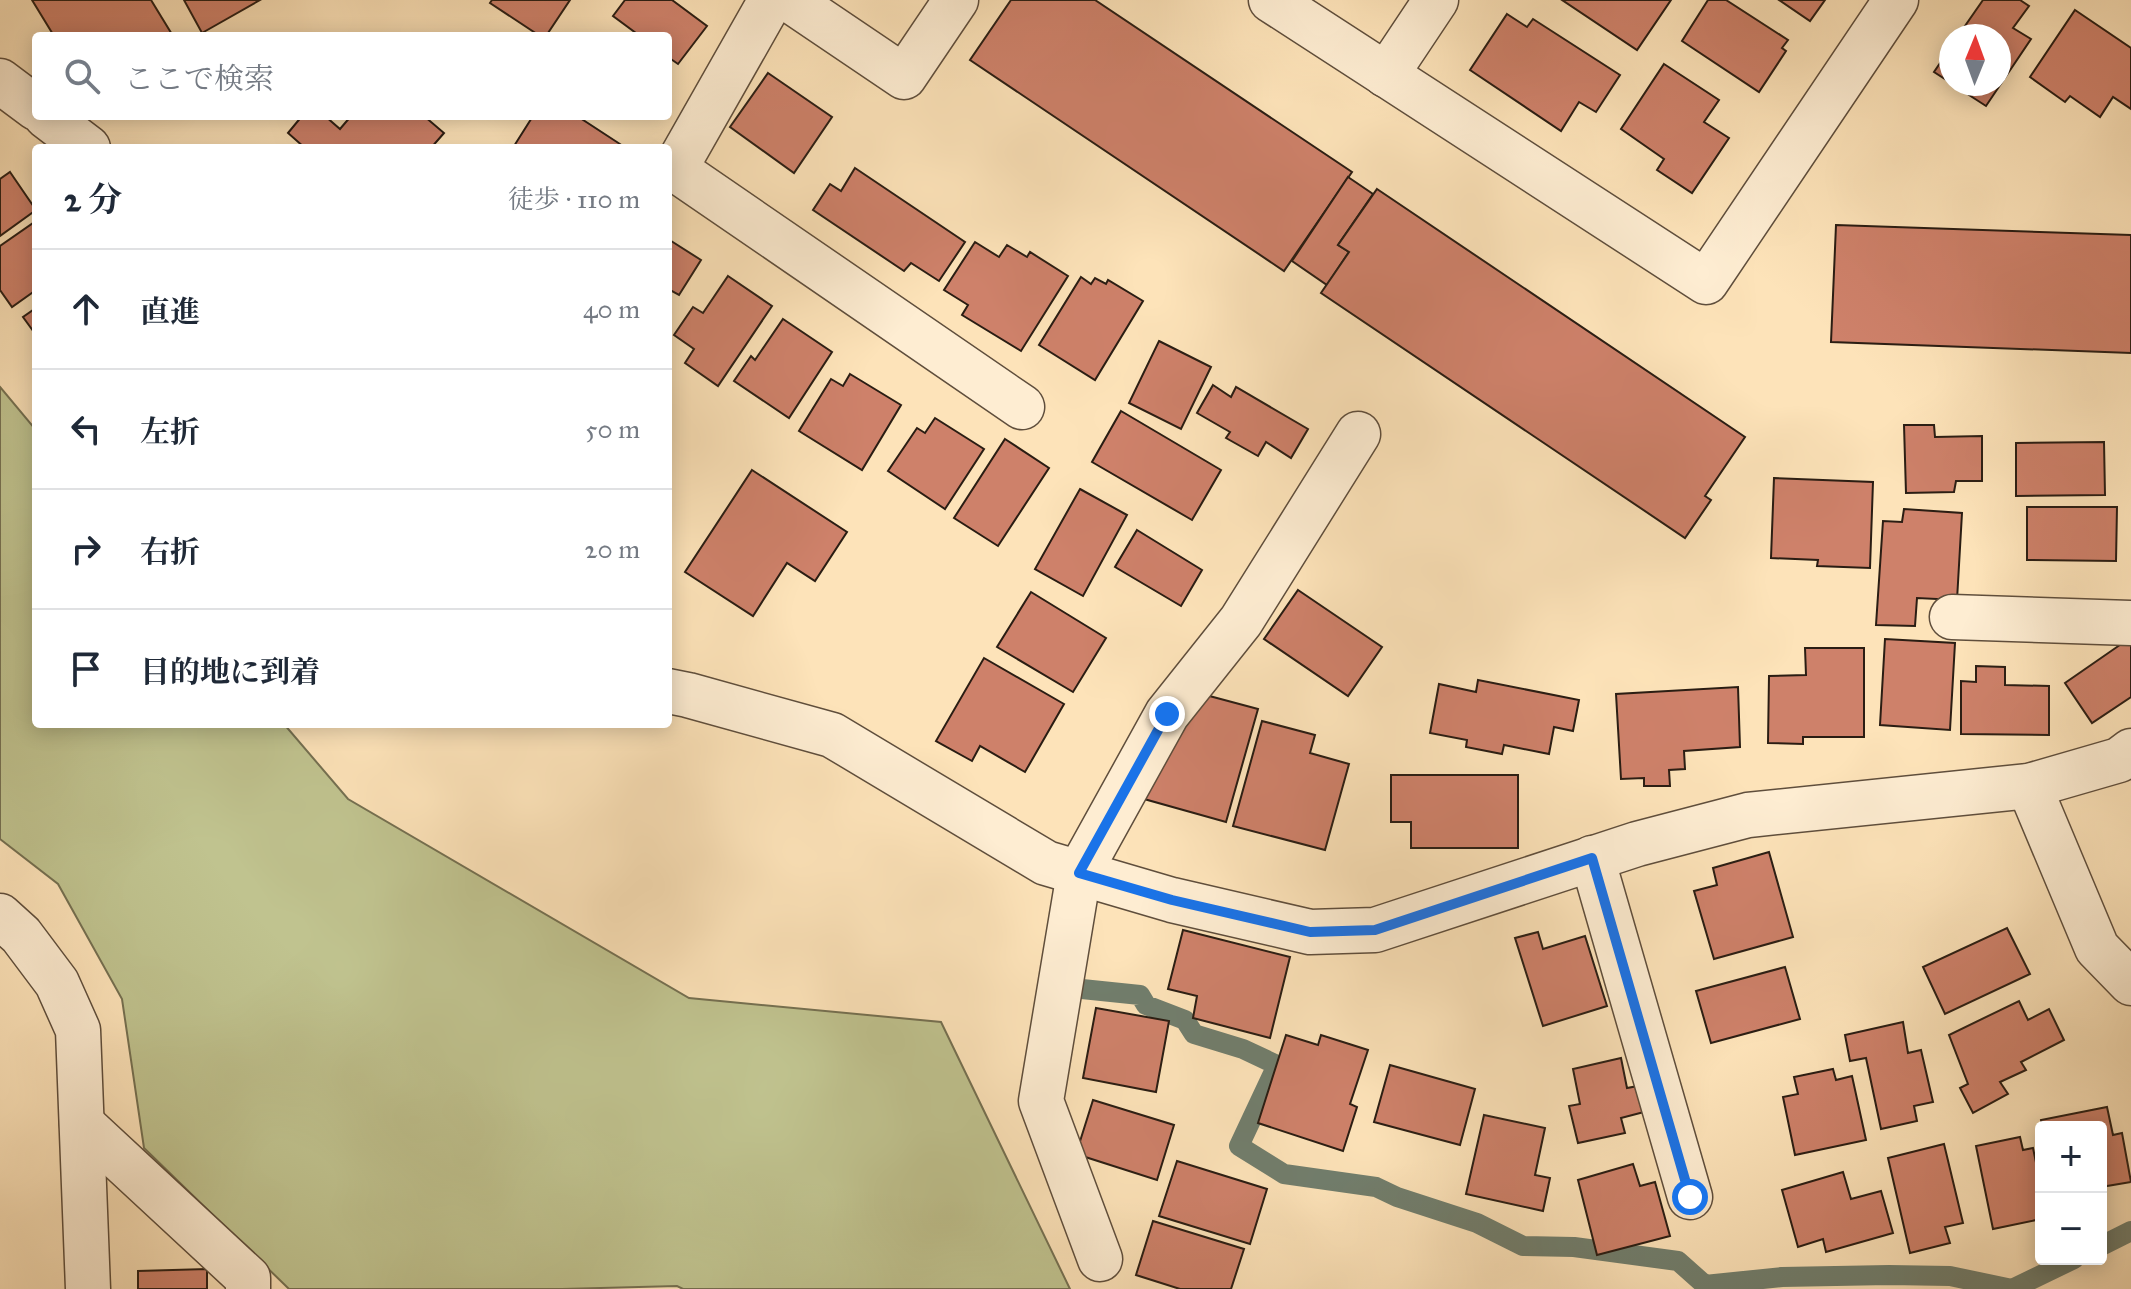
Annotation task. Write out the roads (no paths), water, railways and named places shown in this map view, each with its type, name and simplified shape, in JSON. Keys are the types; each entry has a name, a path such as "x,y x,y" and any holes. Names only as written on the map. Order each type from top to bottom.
{"street":[{"path":"771,0 675,169 1022,407"},
{"path":"790,0 904,77 956,0"},
{"path":"1271,0 1706,282 1896,0"},
{"path":"1386,75 1436,0"},
{"path":"0,81 32,105"},
{"path":"51,120 83,144"},
{"path":"1100,1259 1041,1101 1079,873 1167,714 1241,621 1358,434"},
{"path":"1952,617 2131,623"},
{"path":"672,692 832,735 1046,863 1172,900 1310,932 1375,930 1637,844 1748,815 2029,786 2119,760 2131,751"},
{"path":"2029,786 2097,948 2131,983"},
{"path":"1592,858 1690,1197"},
{"path":"0,916 21,935 57,983 78,1030 88,1289"},
{"path":"82,1124 248,1278 248,1289"}],"waterway":[{"path":"1082,989 1140,995 1146,1005 1185,1020 1194,1034 1243,1049 1277,1065 1239,1146 1284,1174 1376,1187 1477,1223 1523,1246 1574,1247 1678,1261 1705,1285 1782,1277 1889,1275 1950,1276 2012,1289"},
{"path":"2107,1243 2131,1231"},
{"path":"2012,1289 2062,1265"}]}
